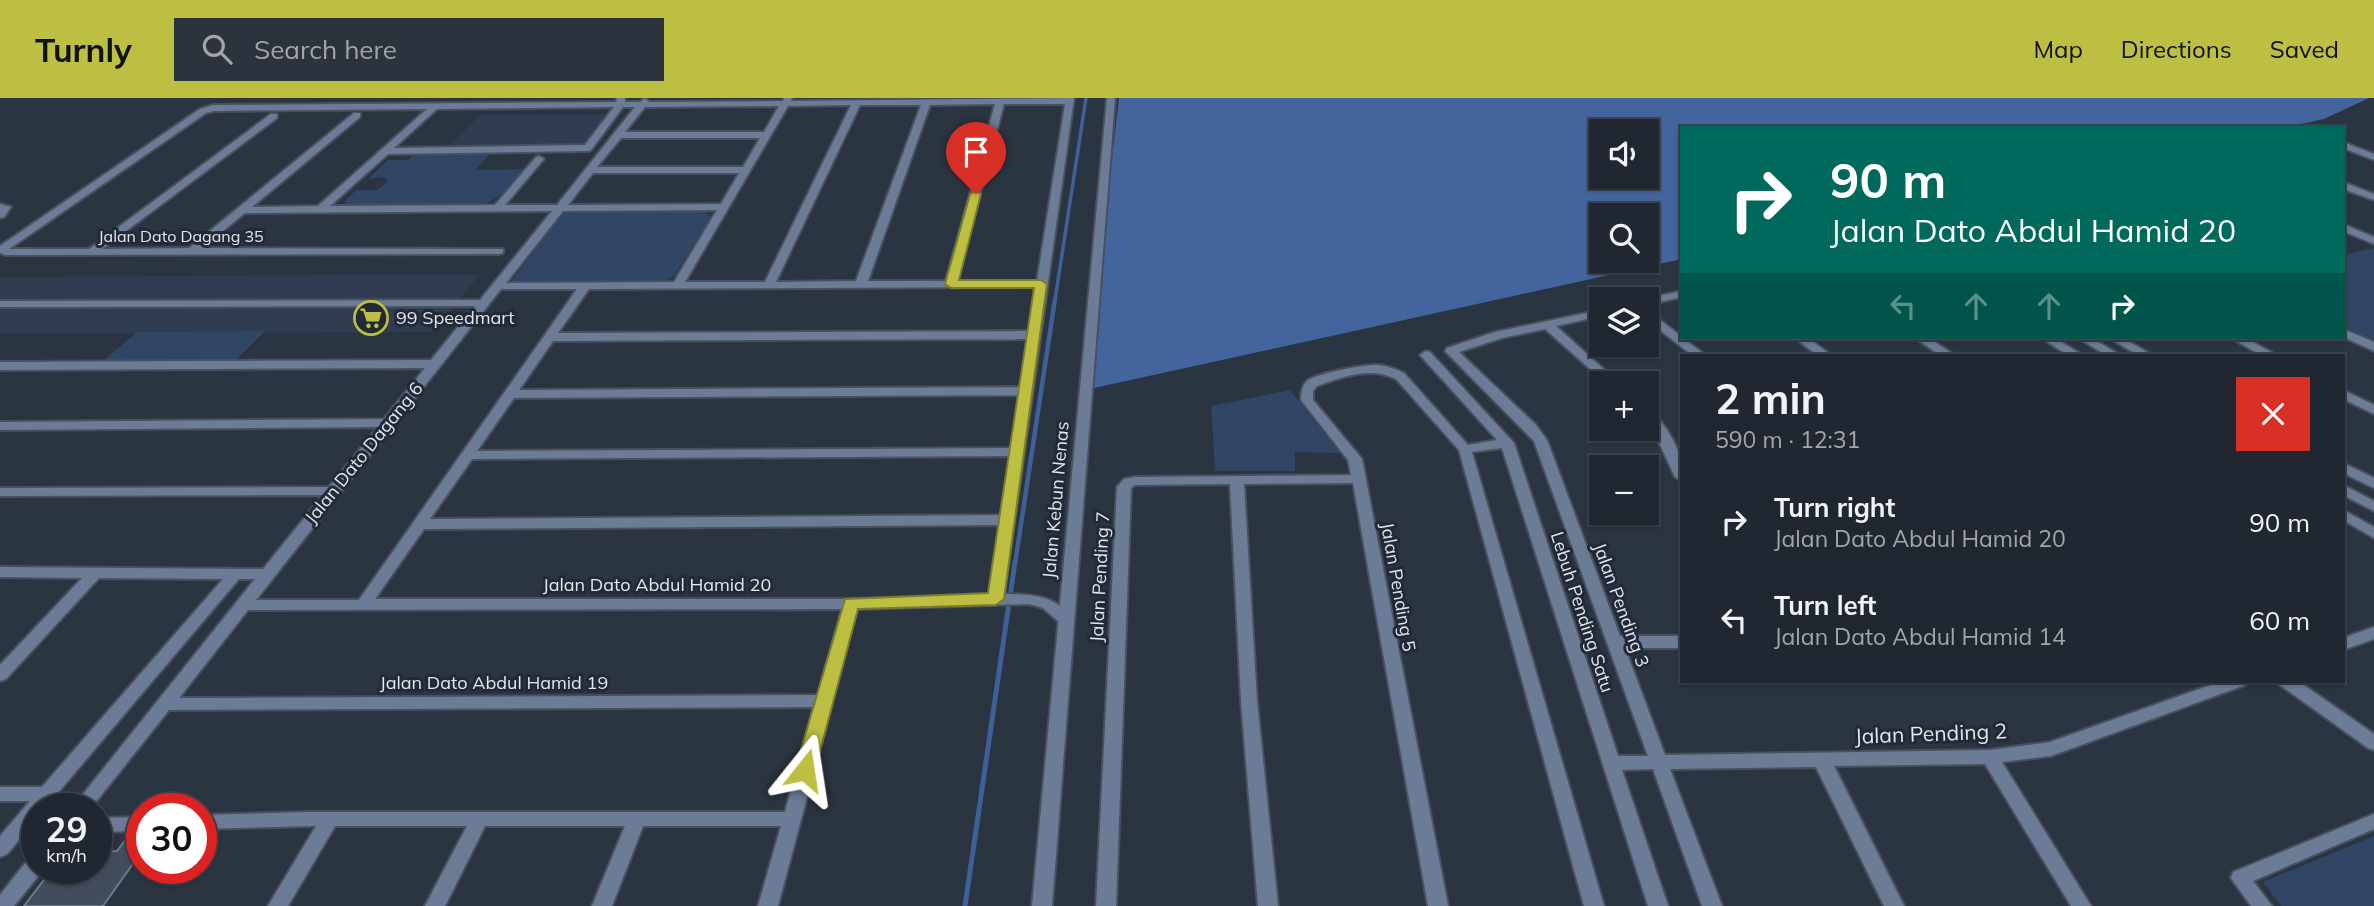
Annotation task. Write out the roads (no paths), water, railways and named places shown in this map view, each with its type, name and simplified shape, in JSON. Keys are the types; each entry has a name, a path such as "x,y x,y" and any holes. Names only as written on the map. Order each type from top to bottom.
{"street":[{"path":"312,107 323,98"},
{"path":"478,106 486,98"},
{"name":"Jalan Kebun Nenas","path":"1042,906 1111,98"},
{"path":"861,285 927,100"},
{"path":"427,114 619,105 644,101 857,103 1070,100 1033,335 996,599"},
{"name":"Jalan Dato Dagang 6","path":"92,793 644,101"},
{"path":"678,285 787,101"},
{"path":"91,252 273,111 312,107 478,106 550,102 619,105"},
{"path":"951,284 1000,102"},
{"path":"769,285 857,103"},
{"path":"386,150 588,148 619,105"},
{"path":"320,210 436,106"},
{"name":"Jalan Dato Dagang 35","path":"273,111 202,111 2,249 190,253 499,251"},
{"path":"190,253 357,116"},
{"path":"617,135 766,135"},
{"path":"2345,146 2374,157"},
{"path":"497,209 539,159"},
{"path":"589,170 746,170"},
{"path":"2345,186 2374,197"},
{"path":"0,207 6,207 0,215"},
{"path":"242,210 724,207"},
{"path":"2345,229 2374,241"},
{"path":"497,286 1041,284"},
{"path":"363,605 585,286"},
{"path":"1659,299 1680,294"},
{"path":"0,304 484,303"},
{"path":"1548,324 1589,315"},
{"path":"1659,323 1698,354"},
{"path":"1548,324 1599,371"},
{"name":"Jalan Pending 3","path":"1548,324 1454,347 1451,351 1530,427 1539,440 1712,906"},
{"path":"2345,333 2374,347"},
{"path":"550,337 1033,335"},
{"path":"1804,340 1824,354"},
{"path":"1924,340 1946,354"},
{"path":"2050,340 2074,354"},
{"path":"2088,340 2112,354"},
{"path":"2119,340 2144,354"},
{"path":"2241,340 2268,354"},
{"name":"Lebuh Pending Satu","path":"1426,355 1507,443 1658,906"},
{"path":"0,366 435,364"},
{"name":"Jalan Pending 5","path":"1438,906 1355,459 1310,405 1307,391 1312,383 1370,368 1390,369 1400,376 1465,449"},
{"path":"510,394 1025,391"},
{"path":"2345,395 2374,410"},
{"path":"0,426 388,424"},
{"path":"1659,427 1680,473"},
{"path":"1507,443 1465,449 1594,906"},
{"path":"467,455 1016,452"},
{"path":"2345,468 2374,484"},
{"name":"Jalan Pending 7","path":"1106,906 1124,487 1135,481 1359,479"},
{"path":"1237,480 1249,701 1268,906"},
{"path":"2345,490 2368,504"},
{"path":"0,492 334,491"},
{"path":"2345,507 2368,504"},
{"path":"2345,515 2374,533"},
{"path":"420,524 1006,520"},
{"path":"0,572 268,574"},
{"path":"0,675 95,573"},
{"path":"48,793 235,574"},
{"name":"Jalan Dato Abdul Hamid 20","path":"243,605 851,604 996,599 1041,601 1065,619"},
{"path":"768,906 851,604"},
{"path":"2345,643 2374,633"},
{"path":"1616,642 1680,642"},
{"name":"Jalan Pending 2","path":"1612,763 1990,757 2051,749 2233,683"},
{"path":"2289,683 2374,743"},
{"name":"Jalan Dato Abdul Hamid 19","path":"164,704 824,701"},
{"path":"1990,757 2081,906"},
{"path":"1822,760 1894,906"},
{"path":"0,794 21,794"},
{"path":"217,822 330,819 792,819"},
{"path":"278,906 330,819"},
{"path":"435,906 480,819"},
{"path":"602,906 637,819"},
{"path":"2262,906 2240,878 2374,821"},
{"path":"0,849 21,824"},
{"path":"3,906 21,883"}],"waterway":[{"path":"1055,300 1086,98"},
{"path":"1015,564 1055,299"},
{"path":"965,906 1015,562"}],"place":[{"name":"99 Speedmart","path":"371,318"}]}
